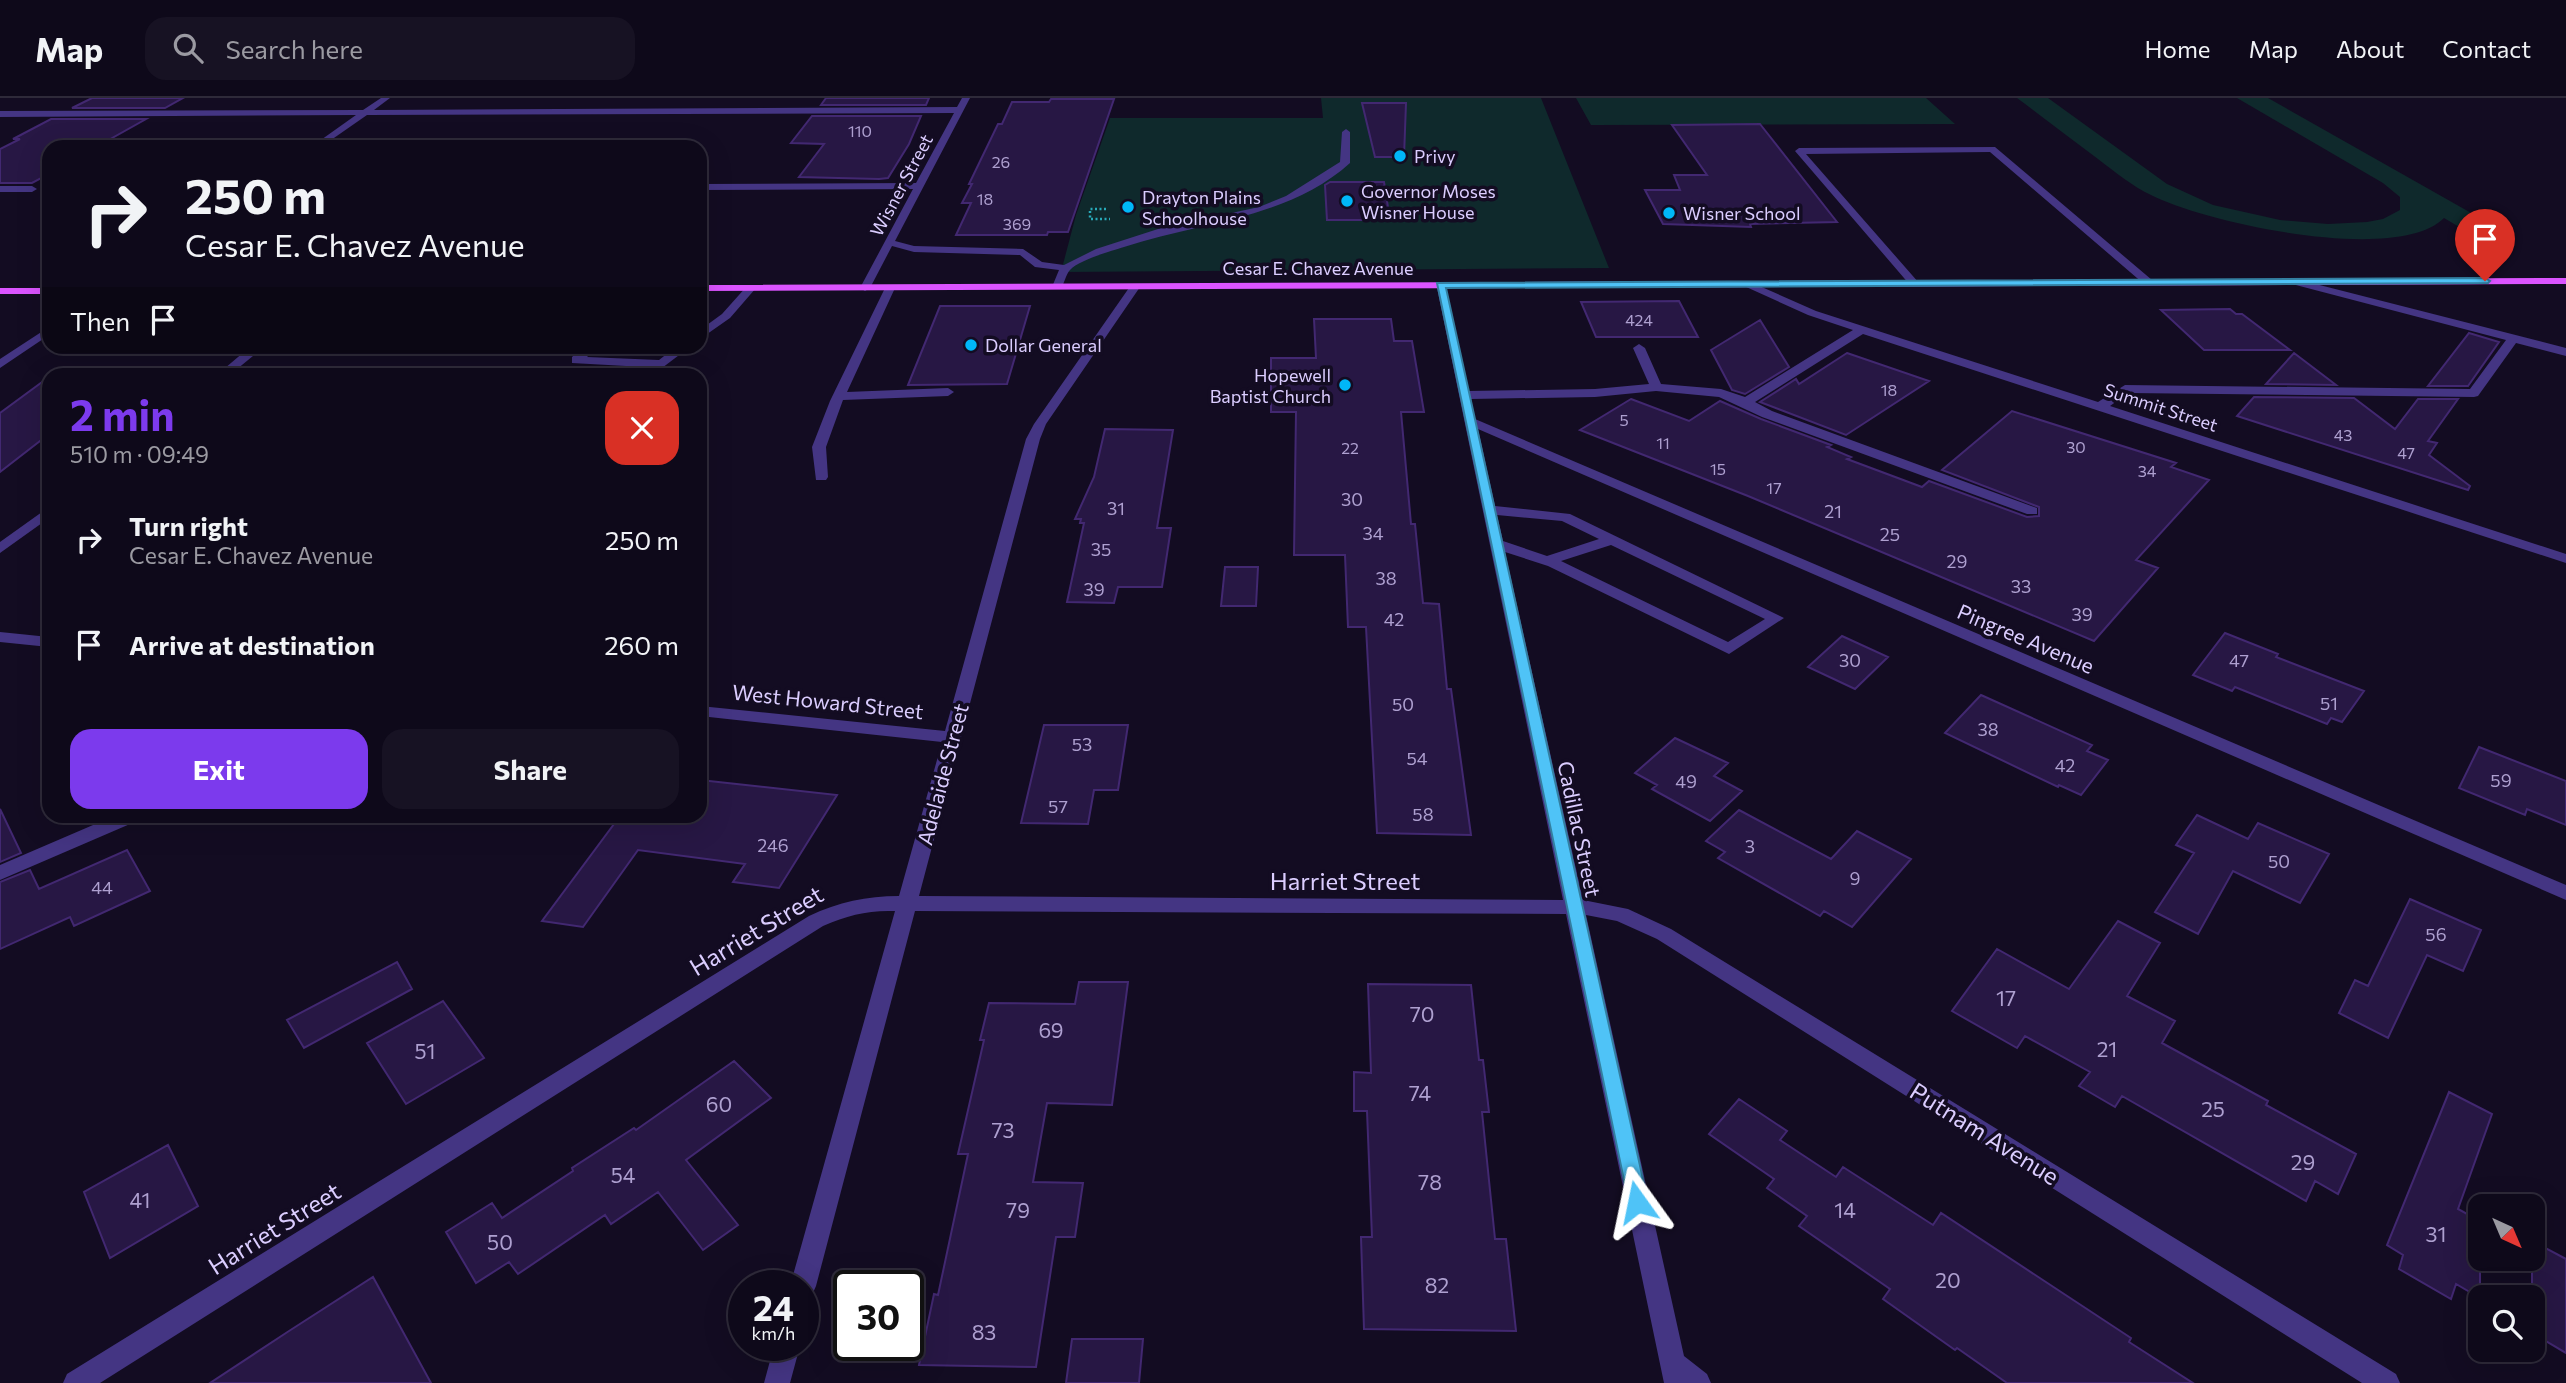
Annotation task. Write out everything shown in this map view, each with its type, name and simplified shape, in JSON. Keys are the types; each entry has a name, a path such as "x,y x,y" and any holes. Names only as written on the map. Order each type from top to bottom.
{"main road":[{"name":"Cesar E. Chavez Avenue","path":"707,288 2566,281"},
{"path":"0,291 42,291"}],"street":[{"path":"324,140 386,98"},
{"path":"550,112 568,98"},
{"name":"Wisner Street","path":"865,288 966,98"},
{"path":"0,114 960,110"},
{"path":"889,242 914,249 1023,252 1039,265 1065,268 1100,251 1162,231 1262,209 1289,198 1345,163 1346,132"},
{"path":"1913,283 1799,150 1992,149 2148,282"},
{"path":"707,187 919,186"},
{"path":"0,189 32,189"},
{"path":"1057,287 1065,268"},
{"path":"2296,282 2566,352"},
{"name":"Summit Street","path":"1748,284 1782,302 1861,330 2566,559"},
{"name":"Cadillac Street","path":"1440,285 1674,1373"},
{"name":"Adelaide Street","path":"807,1270 1035,432 1135,287"},
{"path":"707,331 726,316 751,288"},
{"path":"821,477 819,447 839,396 890,288"},
{"path":"1746,402 1861,330"},
{"path":"0,364 42,335"},
{"path":"2100,407 2125,389 2474,393 2513,338"},
{"path":"1639,348 1656,387"},
{"path":"231,368 249,354"},
{"path":"583,354 576,360 662,364 675,354"},
{"path":"1464,395 1595,393 1656,387 1721,393 1746,402 1767,414 2032,510"},
{"path":"839,396 948,392"},
{"name":"Pingree Avenue","path":"1470,421 2566,893"},
{"path":"1489,510 1565,517 1776,618 1729,649 1548,561 1496,544"},
{"path":"0,549 42,516"},
{"path":"1548,561 1613,539"},
{"path":"0,637 42,641"},
{"name":"West Howard Street","path":"707,711 952,737"},
{"path":"0,873 114,823"},
{"name":"Harriet Street","path":"76,1383 816,921 858,905 906,903 1574,907"},
{"name":"Putnam Avenue","path":"1574,907 1596,908 1623,915 1664,934 2387,1383"},
{"path":"777,1383 783,1361"},
{"path":"1674,1373 1698,1383"}],"green space":[{"path":"1321,98 1541,98 1609,268 1061,272 1076,215 1110,118 1323,118"},
{"path":"1576,98 1926,98 1955,124 1591,125"},
{"path":"2017,98 2048,98 2167,184 2213,205 2280,220 2328,224 2383,219 2400,210 2400,197 2383,183 2237,98 2268,98 2503,231 2466,231 2444,218 2420,232 2386,238 2345,239 2300,235 2213,217 2177,206 2137,187"}],"building":[{"path":"92,98 183,98 165,108 72,108"},
{"path":"826,98 929,98 926,105 821,105"},
{"path":"1051,99 1114,99 1068,232 1048,232 1047,235 956,235 971,203 962,203 972,184 969,184 998,124 1002,124 1012,102 1049,102"},
{"path":"1362,103 1406,103 1404,157 1375,157"},
{"path":"812,116 921,116 909,144 888,178 879,179 799,177 824,144 791,143"},
{"path":"51,119 146,119 108,140 42,140 42,178 32,183 0,183 0,149 20,139 13,139"},
{"path":"1760,124 1837,222 1750,224 1751,227 1663,224 1645,190 1680,190 1674,175 1707,175 1672,125"},
{"name":"Governor Moses Wisner House","path":"1330,182 1384,182 1390,220 1327,220 1325,185"},
{"path":"1679,301 1698,337 1596,337 1581,302"},
{"name":"Dollar General","path":"940,306 1030,306 1007,384 908,385"},
{"path":"2230,309 2236,314 2242,314 2290,350 2204,350 2161,310"},
{"path":"1314,319 1391,319 1394,341 1412,341 1424,412 1401,412 1411,524 1415,524 1423,603 1439,604 1447,689 1451,689 1471,835 1377,833 1366,627 1348,627 1345,555 1294,555 1296,412 1271,412 1271,358 1316,358"},
{"path":"1760,320 1789,367 1745,394 1732,390 1711,350"},
{"path":"2469,333 2499,342 2468,386 2428,386"},
{"path":"1847,353 1929,381 1846,435 1760,402 1796,379 1799,384"},
{"path":"2294,353 2336,385 2266,384"},
{"path":"42,382 42,439 0,472 0,413"},
{"path":"2254,397 2354,398 2395,429 2418,399 2458,399 2428,441 2437,443 2429,455 2470,486 2468,490 2237,416"},
{"path":"1631,399 1689,421 1720,401 1831,445 1827,447 1851,457 1847,459 1922,487 1929,481 2027,517 2039,516 2039,507 1942,470 2012,411 2176,463 2171,467 2209,480 2136,560 2158,568 2094,641 1748,496 1580,430"},
{"path":"1105,429 1173,430 1157,528 1171,528 1162,587 1118,587 1114,603 1067,602 1084,523 1080,523 1081,519 1075,519 1094,477"},
{"path":"1225,567 1258,567 1256,606 1221,606"},
{"path":"2225,633 2278,654 2276,657 2364,691 2342,722 2331,718 2327,724 2235,687 2232,691 2193,675"},
{"path":"1842,636 1888,657 1855,689 1808,667"},
{"path":"1981,695 2092,745 2087,751 2108,760 2081,795 2059,785 2058,787 1945,733"},
{"path":"1044,725 1128,725 1118,790 1094,790 1088,824 1021,823"},
{"path":"1675,738 1728,763 1714,776 1742,791 1710,821 1652,789 1657,785 1635,773"},
{"path":"2479,747 2566,781 2566,825 2527,809 2525,815 2459,788"},
{"path":"707,781 837,795 779,888 733,882 745,864 638,850 583,927 542,921 615,823 707,823"},
{"path":"0,809 21,853 0,862"},
{"path":"1739,810 1831,859 1857,831 1911,859 1852,927 1824,911 1820,916 1718,858 1725,852 1706,841"},
{"path":"2197,815 2248,839 2258,823 2329,854 2300,903 2233,871 2198,934 2155,912 2194,853 2176,845"},
{"path":"127,850 150,891 74,926 70,917 0,949 0,882 30,870 39,889"},
{"path":"2410,899 2481,930 2463,971 2427,955 2388,1038 2339,1013 2355,980 2368,986"},
{"path":"2118,921 2160,943 2127,996 2175,1021 2162,1043 2268,1101 2266,1105 2356,1154 2338,1194 2315,1181 2306,1201 2122,1096 2115,1107 2079,1086 2090,1072 2025,1036 2017,1048 1952,1011 1997,949 2069,989"},
{"path":"397,962 412,989 304,1048 287,1020"},
{"path":"1079,982 1128,982 1112,1105 1047,1103 1033,1182 1083,1183 1075,1237 1056,1237 1036,1367 919,1365 920,1361 924,1361 924,1341 934,1294 938,1295 968,1154 958,1154 984,1040 980,1040 989,1003 1075,1004"},
{"path":"1368,984 1471,985 1479,1060 1483,1060 1489,1112 1482,1112 1495,1239 1506,1239 1516,1331 1364,1329 1361,1237 1372,1237 1367,1111 1354,1111 1354,1072 1371,1073"},
{"path":"443,1001 484,1058 406,1104 367,1043"},
{"path":"734,1061 771,1098 686,1160 738,1225 703,1250 658,1192 611,1224 605,1215 518,1274 509,1262 476,1283 446,1232 492,1203 502,1218 573,1171 572,1168 634,1128 636,1130"},
{"path":"2449,1092 2492,1114 2458,1209 2468,1214 2468,1271 2480,1271 2480,1285 2468,1285 2468,1291 2456,1284 2451,1299 2399,1269 2403,1255 2387,1245"},
{"path":"1739,1099 1787,1131 1780,1140 1836,1177 1843,1167 1933,1225 1941,1213 2131,1338 2129,1342 2193,1383 2007,1383 1883,1299 1890,1289 1799,1226 1807,1216 1767,1188 1774,1179 1709,1134"},
{"path":"168,1145 198,1206 110,1258 84,1192"},
{"path":"2545,1248 2566,1259 2566,1353 2545,1341 2545,1285 2532,1285 2532,1271 2545,1271"},
{"path":"373,1277 431,1383 210,1383 289,1331"},
{"path":"1072,1339 1143,1339 1139,1383 1066,1383"}],"place":[{"name":"Privy","path":"1400,156"},
{"name":"Governor Moses Wisner House","path":"1347,201"},
{"name":"Drayton Plains Schoolhouse","path":"1128,207"},
{"name":"Wisner School","path":"1669,213"},
{"name":"Dollar General","path":"971,345"},
{"name":"Hopewell Baptist Church","path":"1345,385"}],"route":[{"path":"1637,1202 1440,285 2485,281"}]}
